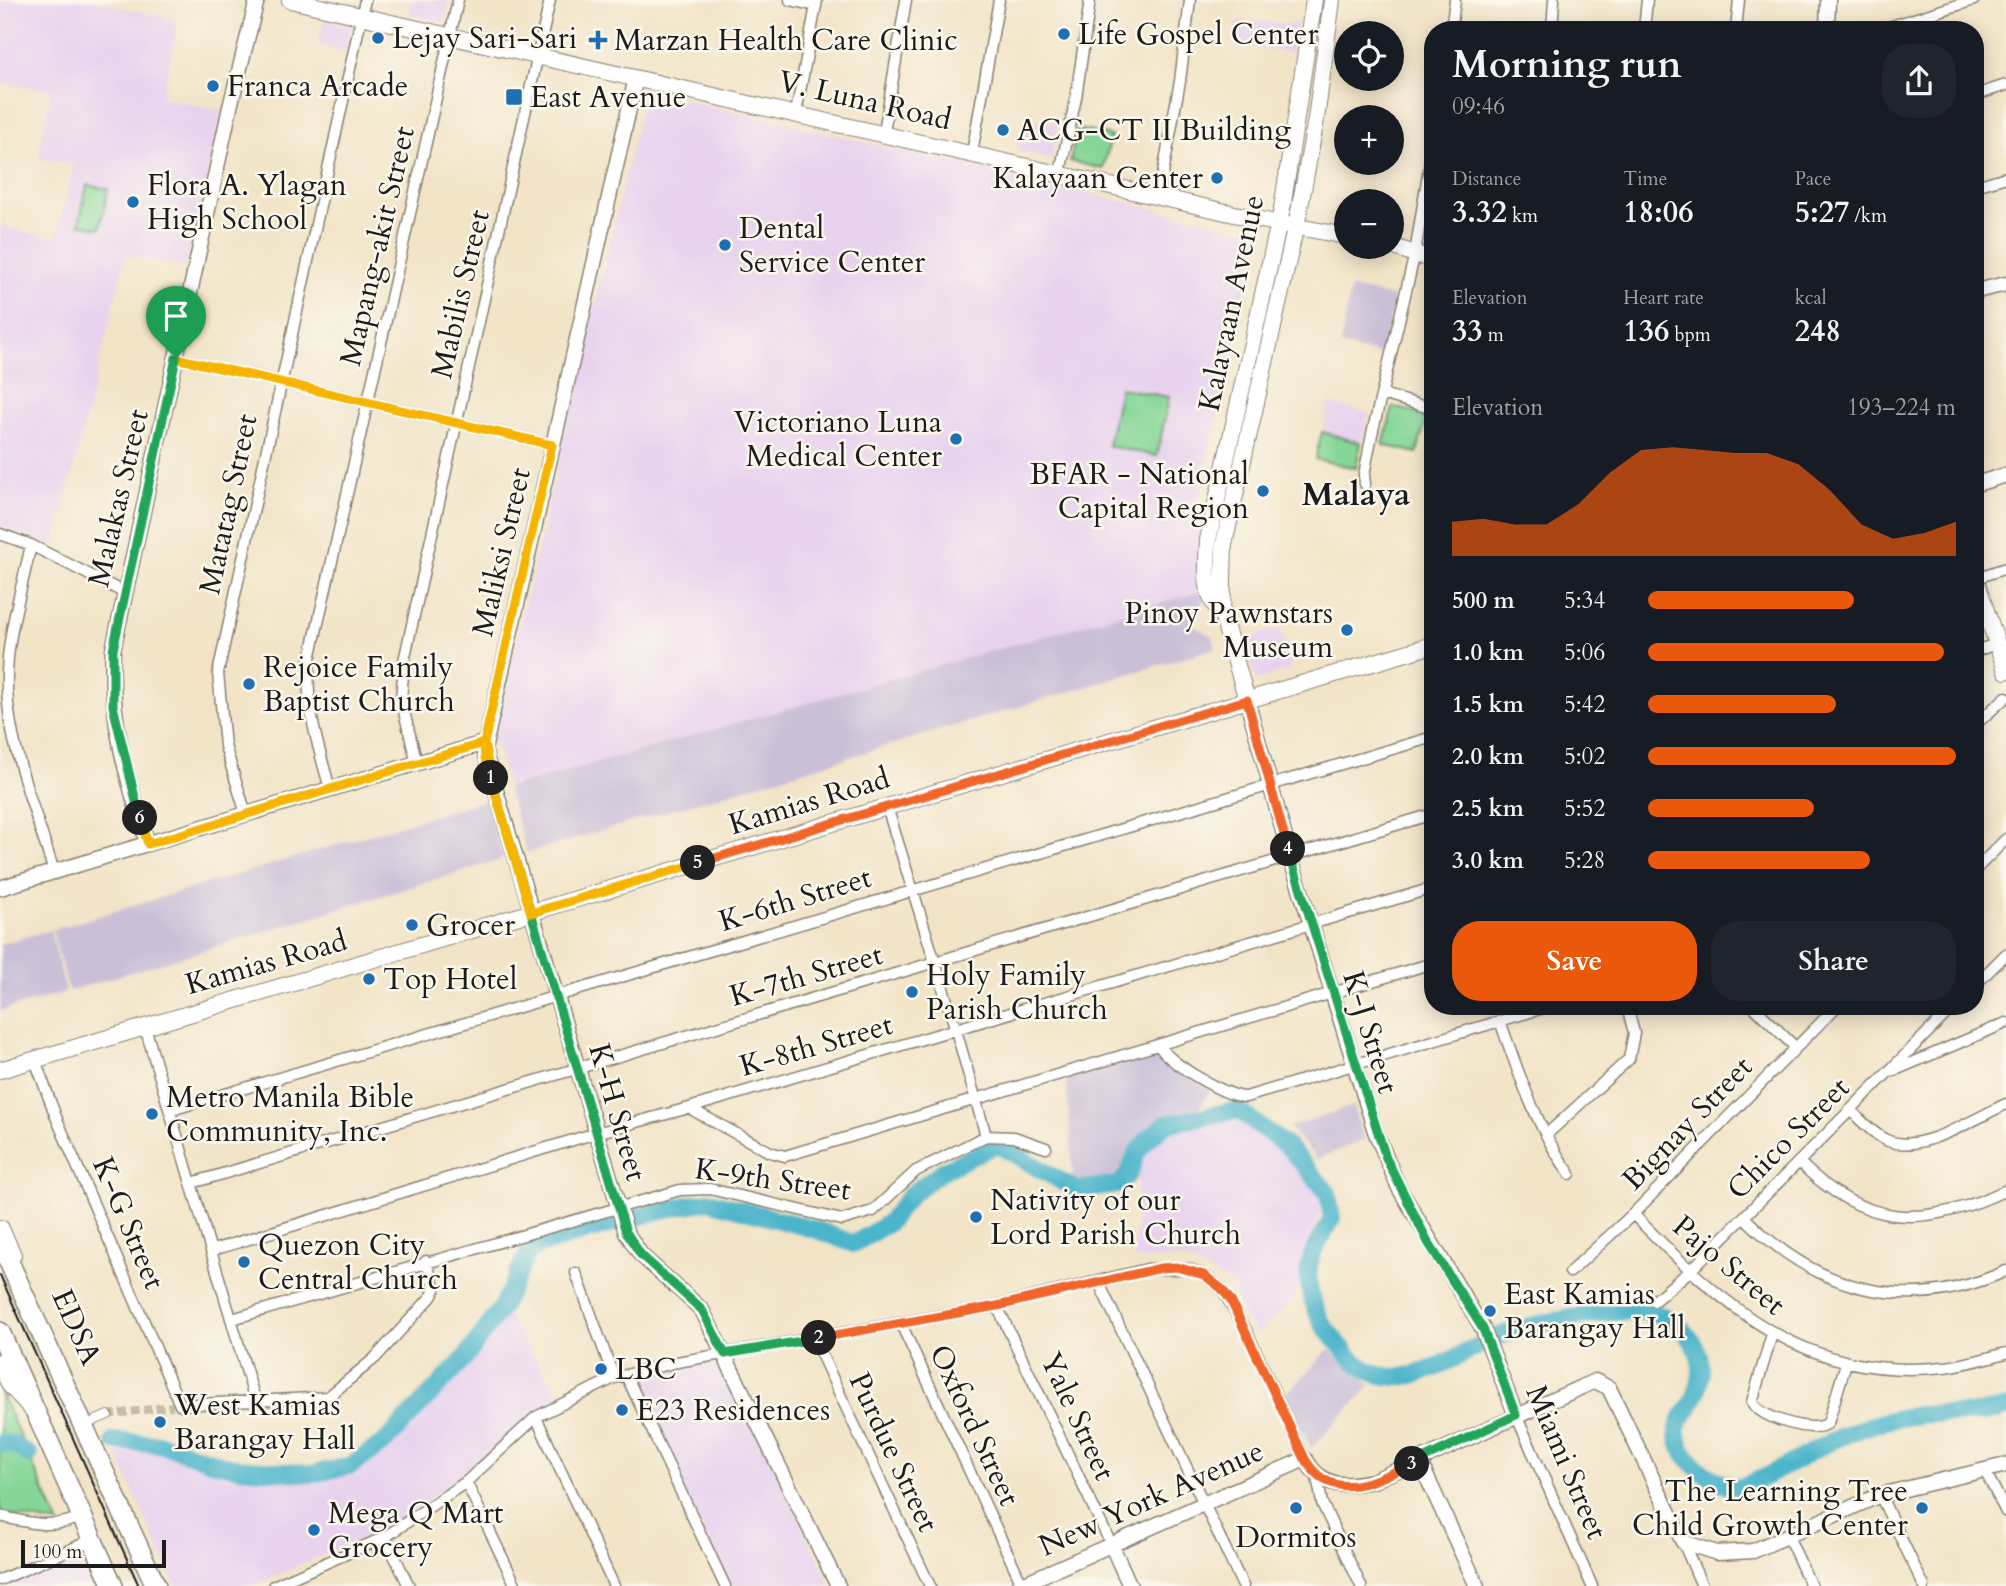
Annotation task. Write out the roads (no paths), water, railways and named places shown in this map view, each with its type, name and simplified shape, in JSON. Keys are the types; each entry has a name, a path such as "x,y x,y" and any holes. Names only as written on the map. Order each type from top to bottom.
{"highway":[{"name":"EDSA","path":"0,1242 156,1586"},
{"path":"0,1332 113,1586"}],"main road":[{"name":"V. Luna Road","path":"290,0 363,8 450,35 537,56 1334,234"},
{"name":"Kalayaan Avenue","path":"1287,225 1314,0"},
{"name":"Kalayaan Avenue","path":"1247,700 1222,614 1224,544 1287,225 1316,119 1332,0"},
{"path":"1404,250 1424,256"},
{"path":"1984,605 2006,671"},
{"name":"Kamias Road","path":"0,1070 1424,648"},
{"name":"EDSA","path":"0,1229 88,1424 95,1451"},
{"path":"0,1363 10,1385 37,1414"}],"street":[{"name":"Malakas Street","path":"148,844 121,750 113,706 113,650 123,592 230,107 257,0"},
{"name":"Mapang-akit Street","path":"330,789 309,710 306,688 310,659 458,0"},
{"name":"Mabilis Street","path":"417,763 400,688 550,0"},
{"path":"790,0 816,3 796,113"},
{"path":"884,132 906,0"},
{"path":"972,153 999,0"},
{"path":"1060,172 1076,98 1090,0"},
{"path":"1159,195 1178,93 1190,0"},
{"path":"1452,21 1455,0"},
{"path":"1553,21 1554,0"},
{"path":"1645,21 1647,0"},
{"path":"1737,21 1739,0"},
{"path":"1827,21 1828,0"},
{"path":"1908,21 1974,0"},
{"name":"Matatag Street","path":"246,814 225,747 218,673 363,8"},
{"name":"Maliksi Street","path":"531,913 485,758 484,743 636,78"},
{"path":"1984,92 2006,85"},
{"path":"1984,184 2006,177"},
{"path":"1365,484 1364,475 1415,253 1424,198"},
{"path":"1984,290 2006,284"},
{"path":"176,358 552,445"},
{"path":"1382,394 1424,406"},
{"path":"1984,482 2006,475"},
{"path":"0,534 31,545 123,592"},
{"path":"31,545 8,652 7,690 11,722 54,872"},
{"path":"1984,576 2006,568"},
{"path":"1984,648 1996,644"},
{"path":"1984,717 2006,697"},
{"name":"K-J Street","path":"1247,700 1290,856 1354,1066 1394,1179 1428,1242 1483,1329 1495,1358"},
{"name":"K-6th Street","path":"171,1110 1424,740"},
{"path":"0,888 484,743"},
{"path":"887,807 986,1136 1014,1137 1046,1148"},
{"name":"K-7th Street","path":"192,1183 1424,817"},
{"path":"1984,861 2006,839"},
{"name":"K-8th Street","path":"213,1250 596,1133 956,1030 1424,891"},
{"name":"K-H Street","path":"531,913 626,1232 641,1255 702,1310 838,1586"},
{"path":"1984,976 2006,954"},
{"name":"K-9th Street","path":"689,1108 770,1152 785,1156 1424,966"},
{"path":"1159,1045 1165,1055 1217,1087 1240,1097 1253,1096 1520,1015"},
{"path":"1546,1135 1629,1059 1634,1033 1629,1015"},
{"path":"1762,1015 1795,1047"},
{"name":"Bignay Street","path":"1570,1272 1633,1214 1828,1015"},
{"name":"Chico Street","path":"1654,1301 1691,1270 1945,1015"},
{"path":"1500,1021 1521,1079 1546,1135 1570,1174"},
{"path":"1888,1073 2006,1023"},
{"path":"145,1027 213,1250 255,1400 319,1399 345,1385 405,1328 434,1293 426,1261"},
{"name":"K-G Street","path":"35,1060 56,1117 177,1405 255,1400"},
{"path":"1850,1110 1884,1139 1906,1143 1931,1139 2006,1104"},
{"name":"K-9th Street","path":"232,1319 680,1190 710,1189 842,1220 873,1211 916,1171 986,1136"},
{"path":"1798,1162 1839,1197 1888,1214 1941,1215 2006,1190"},
{"name":"Pajo Street","path":"1633,1214 1724,1301 1772,1334 1846,1363 1890,1367 1944,1367 2006,1353"},
{"path":"1744,1217 1771,1245 1799,1264 1834,1280 1869,1290 1903,1293 1942,1291 1984,1281 2006,1271"},
{"path":"273,1586 293,1582 385,1537 466,1482 536,1417 614,1378 725,1354 997,1306 1147,1269 1177,1267 1199,1273 1214,1281 1231,1301 1305,1459 1317,1476 1326,1482 1348,1486 1373,1481 1589,1383 1606,1384 1702,1586"},
{"path":"576,1273 614,1378"},
{"path":"1098,1281 1243,1586"},
{"name":"Yale Street","path":"997,1306 1130,1586"},
{"name":"Oxford Street","path":"901,1324 1021,1585"},
{"path":"1772,1334 1752,1402 1757,1409 1782,1422 1818,1428 1828,1423 1846,1363"},
{"name":"Purdue Street","path":"814,1339 930,1586"},
{"name":"Miami Street","path":"1495,1358 1516,1415 1592,1586"},
{"path":"626,1375 725,1586"},
{"path":"88,1424 108,1415"},
{"path":"536,1417 614,1586"},
{"name":"New York Avenue","path":"1021,1585 1305,1459"},
{"path":"1419,1461 1478,1586"},
{"path":"1683,1542 1706,1550 1727,1553 1753,1551 1880,1495 2006,1465"},
{"path":"1984,1471 2006,1512"},
{"path":"1317,1476 1322,1503 1361,1586"},
{"path":"466,1482 516,1586"},
{"path":"1880,1495 1924,1586"},
{"path":"0,1516 26,1523 64,1525 82,1516"},
{"path":"1788,1536 1811,1586"},
{"path":"385,1537 409,1586"},
{"path":"0,1580 92,1540"}],"waterway":[{"path":"114,1441 160,1444 240,1468 311,1474 350,1466 385,1442 465,1358 502,1307 527,1255 539,1245 661,1210 709,1201 820,1231 854,1244 888,1223 911,1194 944,1170 997,1144 1076,1190 1118,1185 1129,1174 1136,1154 1147,1140 1166,1124 1238,1110 1288,1147 1328,1193 1332,1219 1317,1246 1309,1268 1308,1279 1314,1305 1321,1321 1344,1350 1363,1367 1383,1376 1403,1377 1423,1372 1505,1334 1535,1325 1615,1312 1658,1314 1673,1321 1686,1333 1696,1349 1701,1366 1697,1392 1679,1423 1680,1445 1693,1464 1712,1478 1732,1486 1753,1482 1836,1439 1883,1422 1908,1416 1979,1413 2006,1408"},
{"path":"0,1443 14,1445 29,1455"}],"tunnel":[{"path":"108,1415 173,1406"}],"tram line":[{"path":"0,1275 139,1586"}],"place":[{"name":"Life Gospel Center","path":"1064,34"},
{"name":"Lejay Sari-Sari","path":"378,38"},
{"name":"Marzan Health Care Clinic","path":"598,40"},
{"name":"Franca Arcade","path":"213,86"},
{"name":"East Avenue","path":"514,97"},
{"name":"ACG-CT II Building","path":"1003,130"},
{"name":"Kalayaan Center","path":"1217,178"},
{"name":"Flora A. Ylagan High School","path":"133,202"},
{"name":"Dental Service Center","path":"725,245"},
{"name":"Victoriano Luna Medical Center","path":"956,439"},
{"name":"BFAR - National Capital Region","path":"1263,491"},
{"name":"Pinoy Pawnstars Museum","path":"1347,630"},
{"name":"Rejoice Family Baptist Church","path":"249,684"},
{"name":"Grocer","path":"412,925"},
{"name":"Top Hotel","path":"369,979"},
{"name":"Holy Family Parish Church","path":"912,992"},
{"name":"Metro Manila Bible Community, Inc.","path":"152,1114"},
{"name":"Nativity of our Lord Parish Church","path":"976,1217"},
{"name":"Quezon City Central Church","path":"244,1262"},
{"name":"East Kamias Barangay Hall","path":"1490,1311"},
{"name":"LBC","path":"601,1369"},
{"name":"E23 Residences","path":"622,1410"},
{"name":"West Kamias Barangay Hall","path":"160,1422"},
{"name":"Dormitos","path":"1296,1508"},
{"name":"The Learning Tree Child Growth Center","path":"1922,1508"},
{"name":"Mega Q Mart Grocery","path":"314,1530"}],"district":[{"name":"Malaya","path":"1356,493"}]}
